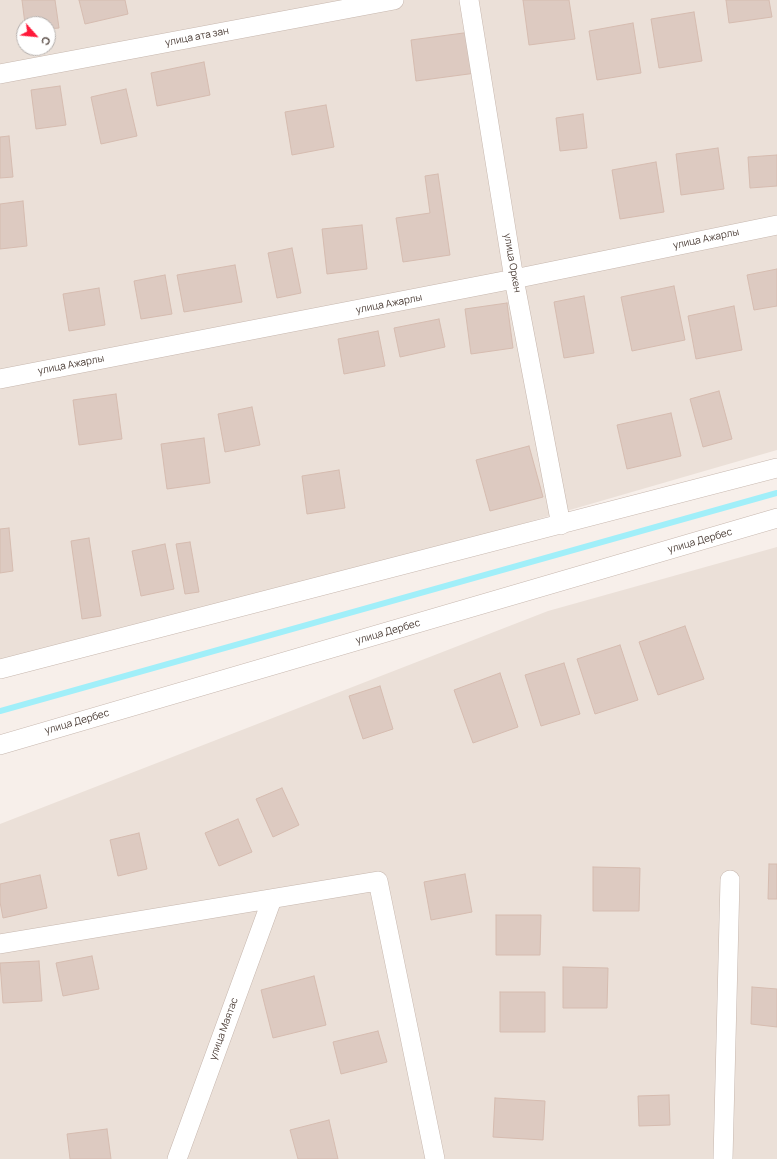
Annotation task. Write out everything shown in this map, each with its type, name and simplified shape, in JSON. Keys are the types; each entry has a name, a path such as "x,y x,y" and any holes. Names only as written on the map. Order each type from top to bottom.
{"street":[{"name":"улица ата зан","path":"0,74 394,0"},
{"name":"улица Оркен","path":"469,0 514,280 561,525"},
{"name":"улица Ажарлы","path":"0,379 514,280 777,225"},
{"path":"0,670 777,468"},
{"name":"улица Дербес","path":"0,745 777,518"},
{"path":"723,1159 730,880"},
{"path":"0,944 378,881 435,1159"},
{"name":"улица Маятас","path":"177,1159 272,899"}],"shaded area":[{"path":"0,0 777,0 777,450 0,675"},
{"path":"777,547 777,1159 0,1159 0,824 548,611"}],"building":[{"path":"22,0 55,0 59,28 56,28 56,16 24,16"},
{"path":"79,0 125,0 128,14 85,24"},
{"path":"523,0 569,0 575,39 529,45"},
{"path":"726,0 769,0 772,17 729,23"},
{"path":"694,12 702,61 659,68 651,19"},
{"path":"633,23 641,73 597,80 589,31"},
{"path":"471,32 476,73 416,81 411,40"},
{"path":"204,62 210,95 157,106 151,73"},
{"path":"60,86 66,125 36,129 31,90"},
{"path":"126,89 137,136 101,144 91,97"},
{"path":"326,105 334,147 292,155 285,112"},
{"path":"583,114 587,148 560,151 556,118"},
{"path":"9,136 13,177 0,178 0,137"},
{"path":"718,148 724,189 681,195 676,154"},
{"path":"777,155 777,186 750,188 748,157"},
{"path":"656,162 664,212 620,219 612,170"},
{"path":"438,174 450,255 403,262 396,218 430,213 425,176"},
{"path":"23,201 27,246 0,249 0,204"},
{"path":"362,225 367,269 327,274 322,229"},
{"path":"292,248 301,293 277,298 268,253"},
{"path":"235,265 242,302 184,312 177,275"},
{"path":"777,269 777,306 754,310 747,275"},
{"path":"165,275 172,314 141,319 134,281"},
{"path":"674,286 685,340 632,351 621,297"},
{"path":"99,288 105,325 69,331 63,294"},
{"path":"584,296 594,353 564,358 554,302"},
{"path":"507,303 513,348 471,354 465,309"},
{"path":"734,306 742,350 696,359 688,316"},
{"path":"439,319 445,347 400,357 394,328"},
{"path":"378,331 385,366 344,374 338,339"},
{"path":"719,391 732,439 703,447 690,399"},
{"path":"116,394 122,439 79,445 73,400"},
{"path":"252,407 260,445 225,452 218,414"},
{"path":"671,413 681,456 627,469 617,425"},
{"path":"204,438 210,483 167,489 161,444"},
{"path":"529,446 543,497 490,511 476,460"},
{"path":"339,470 345,508 307,514 302,476"},
{"path":"9,528 13,571 0,573 0,529"},
{"path":"89,538 101,616 82,619 71,541"},
{"path":"190,542 199,592 185,594 176,544"},
{"path":"165,544 174,589 141,596 132,551"},
{"path":"685,626 704,679 658,695 639,642"},
{"path":"620,645 638,700 595,714 577,659"},
{"path":"564,663 580,714 541,726 525,675"},
{"path":"500,673 518,727 473,743 454,690"},
{"path":"380,686 393,729 363,739 349,696"},
{"path":"282,788 299,825 273,837 256,799"},
{"path":"238,819 252,852 219,866 205,833"},
{"path":"139,833 147,869 118,876 110,840"},
{"path":"769,864 777,864 777,899 768,899"},
{"path":"593,867 640,868 639,911 593,911"},
{"path":"465,874 472,912 431,920 424,882"},
{"path":"40,875 47,908 3,918 0,902 0,884"},
{"path":"496,915 541,915 540,955 496,955"},
{"path":"92,956 99,989 63,996 56,963"},
{"path":"39,961 42,1001 3,1003 0,963"},
{"path":"563,967 608,968 607,1008 563,1008"},
{"path":"314,976 326,1025 273,1038 261,990"},
{"path":"752,987 777,989 777,1027 751,1024"},
{"path":"500,992 545,992 545,1032 500,1032"},
{"path":"378,1031 387,1062 341,1074 333,1042"},
{"path":"669,1095 670,1125 639,1126 638,1096"},
{"path":"495,1098 545,1101 543,1140 493,1137"},
{"path":"329,1120 338,1159 298,1159 290,1130"},
{"path":"107,1129 111,1159 70,1159 67,1134"}],"waterway":[{"path":"0,711 777,493"}]}
